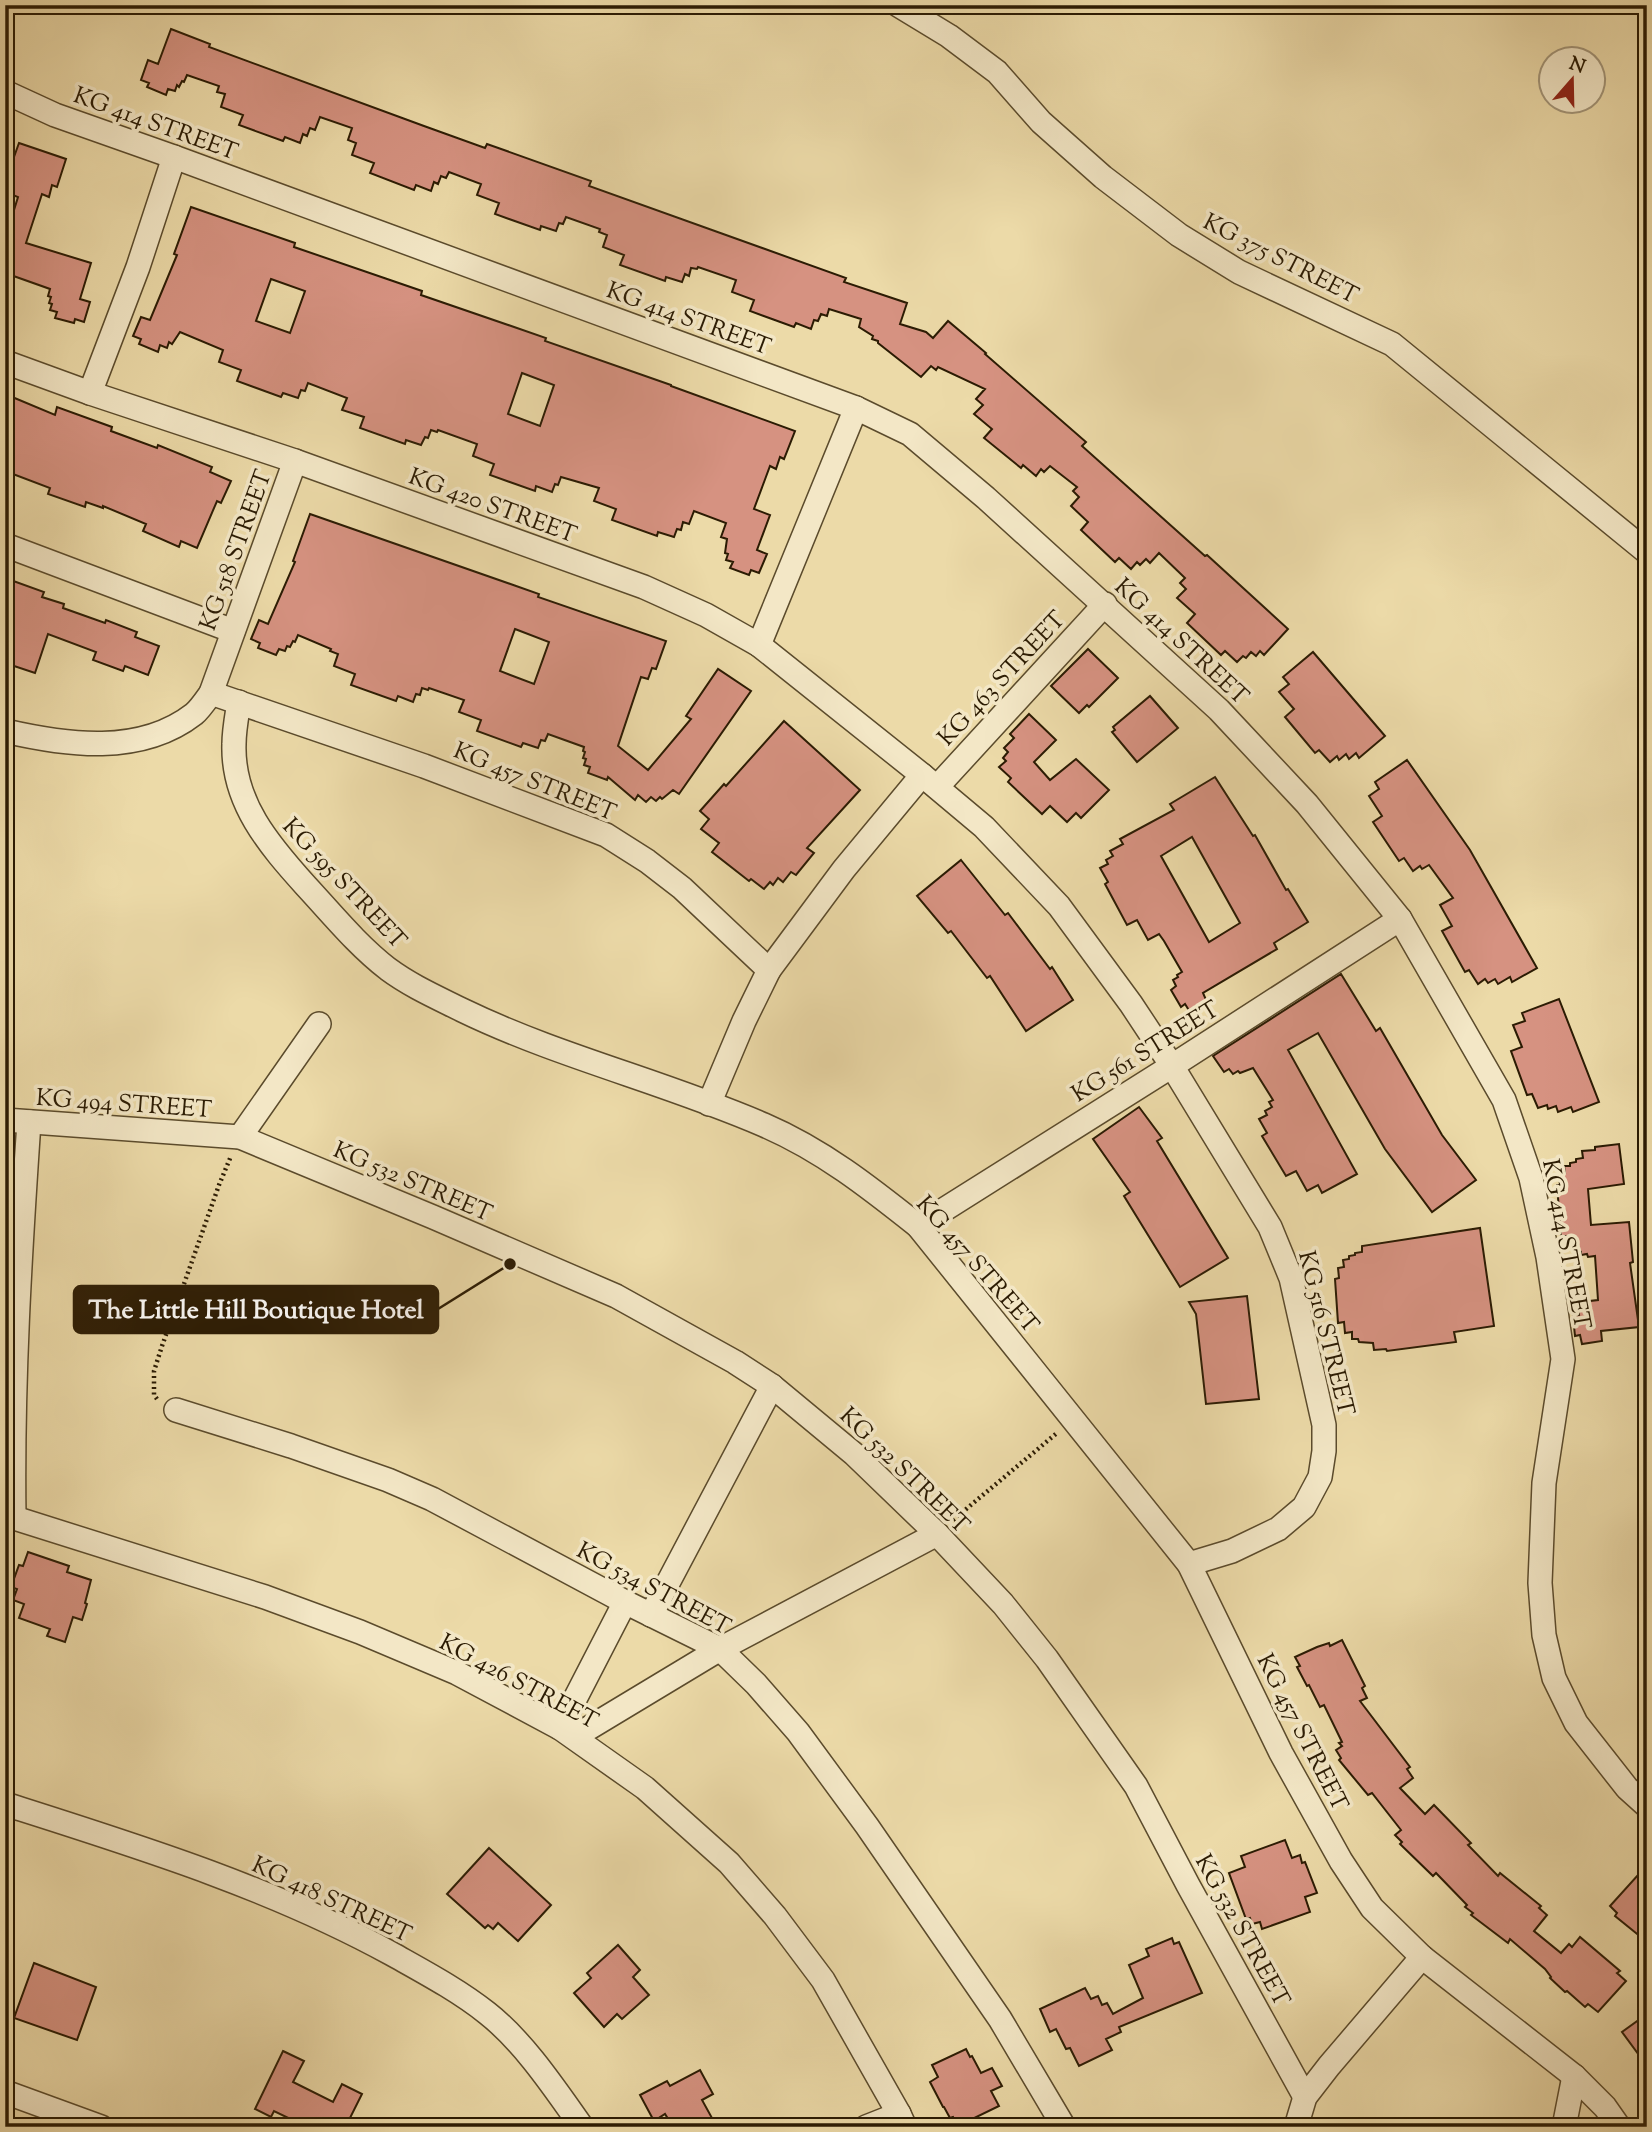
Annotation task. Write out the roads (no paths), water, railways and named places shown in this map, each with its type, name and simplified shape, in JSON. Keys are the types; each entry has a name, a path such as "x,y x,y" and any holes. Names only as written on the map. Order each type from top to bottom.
{"street":[{"name":"KG 375 STREET","path":"907,8 997,72 1041,122 1103,177 1179,235 1239,272 1392,344 1647,552"},
{"name":"KG 414 STREET","path":"5,92 55,115 856,408 910,434 1105,604 1219,710 1307,804 1400,919 1504,1100 1531,1178 1548,1258 1563,1359 1544,1483 1540,1583 1544,1635 1554,1678 1576,1723 1627,1788 1647,1806"},
{"path":"90,393 138,267 174,157"},
{"name":"KG 420 STREET","path":"5,362 295,461 644,587 706,615 760,645 929,781"},
{"path":"760,645 856,408"},
{"name":"KG 518 STREET","path":"211,693 295,461"},
{"path":"5,545 233,631"},
{"name":"KG 463 STREET","path":"769,970 844,869 1105,604"},
{"path":"5,731 43,740 114,744 169,729 195,713 211,693"},
{"name":"KG 457 STREET","path":"211,693 424,766 606,835 647,861 682,888 769,970"},
{"name":"KG 595 STREET","path":"239,702 234,742 235,768 241,791 257,826 273,849 366,951 418,988 494,1025 709,1104"},
{"name":"KG 516 STREET","path":"929,781 984,827 1059,906 1131,1004 1270,1227 1291,1278 1324,1425 1320,1478 1304,1507 1278,1529 1250,1544 1189,1564"},
{"name":"KG 561 STREET","path":"918,1226 1400,919"},
{"path":"709,1104 769,970"},
{"path":"240,1137 319,1024"},
{"name":"KG 457 STREET","path":"709,1104 764,1125 817,1151 862,1181 918,1226 1189,1564 1281,1753 1372,1908 1422,1957 1574,2076 1605,2107 1619,2127"},
{"name":"KG 494 STREET","path":"5,1120 240,1137"},
{"path":"10,1516 18,1278 29,1122"},
{"name":"KG 532 STREET","path":"240,1137 617,1296 735,1362 772,1386 854,1454 937,1534 1003,1604 1088,1715 1136,1786 1305,2097"},
{"path":"651,1615 772,1386"},
{"name":"KG 534 STREET","path":"176,1410 291,1446 432,1499 625,1602 720,1649 756,1684 798,1732 875,1837 1000,2019 1064,2127"},
{"name":"KG 426 STREET","path":"10,1516 265,1597 360,1632 457,1673 567,1732 645,1788 729,1863 775,1916 823,1980 902,2120"},
{"path":"567,1732 937,1534"},
{"path":"567,1732 625,1602"},
{"name":"KG 418 STREET","path":"5,1804 138,1847 248,1887 364,1939 442,1982 488,2014 522,2049 582,2127"},
{"path":"1296,2127 1305,2097 1422,1957"},
{"path":"1564,2127 1574,2076"},
{"path":"5,2092 101,2127"},
{"path":"866,2127 902,2120"}],"place":[{"name":"The Little Hill Boutique Hotel","path":"510,1264"}]}
